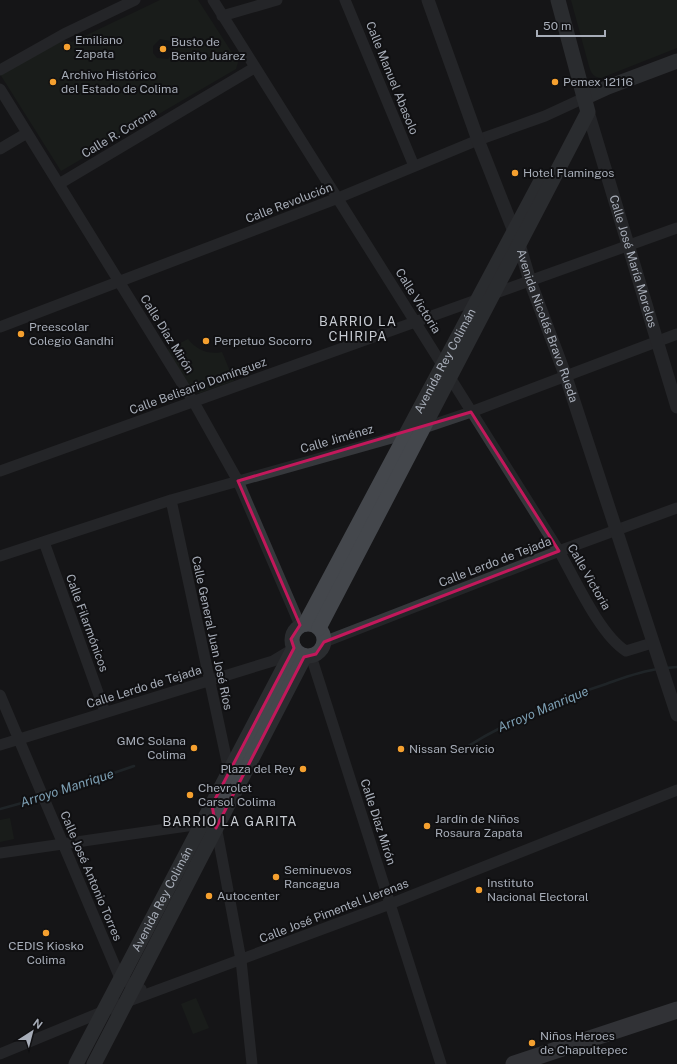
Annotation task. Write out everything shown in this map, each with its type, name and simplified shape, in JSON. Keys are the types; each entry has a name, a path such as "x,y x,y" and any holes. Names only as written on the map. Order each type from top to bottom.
{"main road":[{"name":"Calle José María Morelos","path":"558,0 586,105"},
{"path":"586,105 608,87 677,61"},
{"name":"Avenida Rey Colimán","path":"312,630 406,434 493,294 517,237 586,105"},
{"name":"Avenida Rey Colimán","path":"312,630 424,426 477,300 517,237"},
{"path":"312,630 320,651 303,653 291,639 292,634 312,630"},
{"name":"Avenida Rey Colimán","path":"76,1064 229,771 303,653"},
{"name":"Avenida Rey Colimán","path":"94,1064 216,828 303,653"},
{"path":"514,1064 677,1010"}],"street":[{"path":"0,70 64,34 135,0"},
{"name":"Calle Victoria","path":"213,0 254,68 416,321 471,412 559,551 605,631 616,645 626,651 652,643"},
{"path":"222,16 277,0"},
{"name":"Calle Manuel Abasolo","path":"345,0 414,166"},
{"name":"Avenida Nicolás Bravo Rueda","path":"428,0 478,140 517,237 530,280 566,377 656,656 677,715"},
{"name":"Calle R. Corona","path":"59,184 254,68"},
{"name":"Calle Díaz Mirón","path":"0,89 193,401 238,480 312,630"},
{"name":"Calle Revolución","path":"0,327 338,198 478,140 546,116 586,105"},
{"name":"Calle José María Morelos","path":"586,105 677,407"},
{"path":"0,149 27,133"},
{"name":"Calle Belisario Domínguez","path":"0,471 677,228"},
{"name":"Calle Jiménez","path":"0,556 171,500 406,434 424,426 471,412 566,377 677,334"},
{"name":"Calle General Juan José Ríos","path":"171,500 229,771"},
{"name":"Calle Lerdo de Tejada","path":"312,630 559,551 677,508"},
{"name":"Calle Filarmónicos","path":"44,542 105,712"},
{"name":"Calle Díaz Mirón","path":"303,653 390,904 441,1064"},
{"name":"Calle Lerdo de Tejada","path":"0,745 303,653"},
{"name":"Calle José Antonio Torres","path":"0,695 120,978"},
{"name":"Calle José Pimentel Llerenas","path":"0,1054 126,1002 390,904 677,790"},
{"path":"212,805 241,960 252,1064"},
{"path":"0,853 201,824 216,828"},
{"path":"120,978 151,993"}],"highlighted area":[{"path":"471,412 559,551 324,642 316,654 304,657 216,828 212,805 294,648 291,639 300,625 238,481"}],"shaded area":[{"path":"160,0 198,0 238,62 236,69 61,171 0,74 63,40 72,42","holes":["160,39 170,41 173,48 173,53 170,57 168,59 157,58 153,53 153,46"]},
{"path":"571,0 677,0 677,48 601,78 596,77 590,68"},
{"path":"188,339 203,351 212,353 222,352 234,381 200,393 193,391 167,350"},
{"path":"10,818 14,839 0,842 0,820"},
{"path":"196,998 209,1028 193,1034 181,1004"}],"waterway":[{"name":"Arroyo Manrique","path":"666,668 677,667"},
{"name":"Arroyo Manrique","path":"460,751 513,721 568,697 632,675 659,669"},
{"name":"Arroyo Manrique","path":"47,796 134,766"},
{"name":"Arroyo Manrique","path":"0,809 40,798"}],"place":[{"name":"Emiliano Zapata","path":"67,47"},
{"name":"Busto de Benito Juárez","path":"163,49"},
{"name":"Archivo Histórico del Estado de Colima","path":"53,82"},
{"name":"Pemex 12116","path":"555,82"},
{"name":"Hotel Flamingos","path":"515,173"},
{"name":"Preescolar Colegio Gandhi","path":"21,334"},
{"name":"Perpetuo Socorro","path":"206,341"},
{"name":"GMC Solana Colima","path":"194,748"},
{"name":"Nissan Servicio","path":"401,749"},
{"name":"Plaza del Rey","path":"303,769"},
{"name":"Chevrolet Carsol Colima","path":"190,795"},
{"name":"Jardín de Niños Rosaura Zapata","path":"427,826"},
{"name":"Seminuevos Rancagua","path":"276,877"},
{"name":"Instituto Nacional Electoral","path":"479,890"},
{"name":"Autocenter","path":"209,896"},
{"name":"CEDIS Kiosko Colima","path":"46,933"},
{"name":"Niños Heroes de Chapultepec","path":"532,1043"}],"district":[{"name":"BARRIO LA CHIRIPA","path":"358,328"},
{"name":"BARRIO LA GARITA","path":"230,821"}]}
